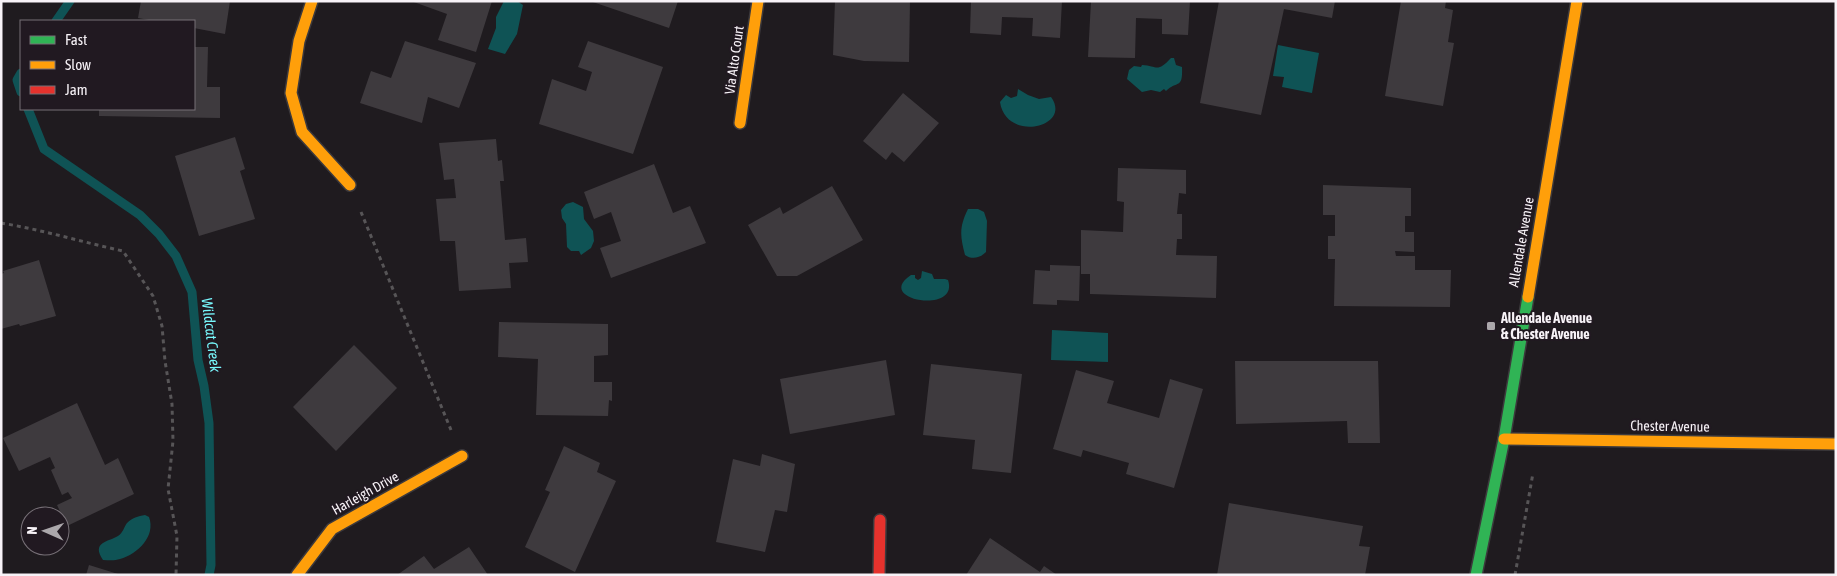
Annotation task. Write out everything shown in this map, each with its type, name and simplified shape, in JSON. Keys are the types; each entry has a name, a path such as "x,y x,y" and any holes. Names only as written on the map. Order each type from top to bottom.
{"street":[{"path":"312,1 298,41 291,93 302,132 350,185"},
{"name":"Via Alto Court","path":"740,123 758,1"},
{"name":"Allendale Avenue","path":"1476,575 1504,439 1577,1"},
{"name":"Chester Avenue","path":"1504,439 1836,444"},
{"name":"Harleigh Drive","path":"297,575 332,529 462,456"},
{"path":"879,575 880,520"}],"path":[{"path":"350,185 462,456"},
{"path":"1,223 62,235 76,241 123,252 153,296 162,326 172,404 173,441 168,489 176,536 176,575"},
{"path":"1515,575 1533,473"}],"water":[{"path":"504,1 517,1 523,5 517,34 505,54 488,49 496,28 496,17"},
{"path":"1278,45 1319,53 1312,93 1282,87 1284,77 1273,76"},
{"path":"1171,58 1174,58 1176,65 1182,67 1181,79 1178,84 1166,91 1164,89 1160,92 1151,90 1142,92 1127,79 1129,70 1134,66 1160,67"},
{"path":"1018,89 1039,99 1051,97 1055,108 1053,116 1046,123 1036,126 1014,123 1005,115 1000,102 1006,95 1011,98 1017,96"},
{"path":"573,202 583,207 584,219 593,231 594,241 591,248 581,255 579,251 571,251 567,247 566,224 562,218 561,210 566,204"},
{"path":"968,209 978,209 984,212 987,221 986,252 976,258 965,255 962,242 962,226"},
{"path":"922,271 932,274 934,279 948,280 948,291 942,298 920,300 909,297 902,291 902,284 911,275 915,275 915,278 918,280 921,278"},
{"path":"1052,330 1108,333 1108,362 1051,360"},
{"path":"145,515 149,517 150,531 139,549 127,557 116,560 103,560 99,550 100,546 120,535 131,520"}],"building":[{"path":"141,1 230,1 225,34 195,28 195,20 149,20 138,18"},
{"path":"411,1 492,1 476,52 438,40 447,14"},
{"path":"590,1 678,1 669,28"},
{"path":"835,1 910,1 909,62 864,61 833,55"},
{"path":"971,1 1062,1 1060,38 1032,36 1033,18 1002,17 1001,35 970,33"},
{"path":"1091,1 1190,1 1188,35 1162,34 1162,19 1136,18 1135,58 1088,57"},
{"path":"1219,1 1335,1 1332,18 1284,9 1261,115 1200,103"},
{"path":"1401,1 1446,1 1445,8 1453,10 1448,42 1454,43 1443,106 1385,96"},
{"path":"405,41 476,63 459,108 428,97 422,123 360,103 371,71 391,78"},
{"path":"588,41 663,67 633,154 539,124 552,79 586,91 592,72 578,67"},
{"path":"195,47 208,47 207,87 220,87 220,118 99,116 99,110 195,110"},
{"path":"903,93 939,123 904,162 892,152 886,160 863,141"},
{"path":"235,137 245,169 240,171 255,219 199,236 175,156"},
{"path":"496,139 498,161 502,160 504,181 500,181 505,240 526,238 528,262 509,263 511,288 459,291 455,241 440,241 436,199 456,198 454,179 444,180 439,143"},
{"path":"654,164 673,213 690,206 706,243 611,278 600,248 621,241 611,212 594,219 584,192"},
{"path":"1118,168 1186,170 1186,194 1179,193 1177,214 1182,214 1182,239 1177,239 1176,255 1217,256 1216,298 1090,294 1090,274 1081,274 1081,230 1123,232 1124,202 1117,201"},
{"path":"1323,185 1411,188 1411,216 1405,216 1405,232 1414,232 1414,252 1395,251 1396,256 1415,256 1415,270 1451,270 1450,307 1334,306 1335,259 1328,259 1328,236 1335,236 1335,215 1323,215"},
{"path":"832,186 863,240 797,276 777,276 748,225 780,207 783,214"},
{"path":"39,260 56,316 1,329 1,274 4,273 3,271"},
{"path":"1050,265 1080,266 1079,301 1057,300 1057,305 1033,304 1035,270 1050,271"},
{"path":"499,322 608,324 608,355 594,356 594,382 612,382 612,401 609,400 608,416 536,415 538,359 498,357"},
{"path":"354,345 397,388 336,451 293,407"},
{"path":"886,360 895,415 790,434 780,379"},
{"path":"1235,361 1378,361 1380,443 1348,443 1347,421 1236,424"},
{"path":"931,364 1022,374 1011,473 972,469 975,440 923,435"},
{"path":"1076,370 1114,381 1107,403 1159,418 1170,379 1203,389 1174,488 1126,474 1129,463 1083,450 1081,457 1053,449"},
{"path":"77,403 105,465 118,458 134,494 70,525 70,506 57,505 72,498 68,492 62,495 51,470 55,468 50,457 19,471 3,438"},
{"path":"564,446 600,463 597,472 616,481 575,572 525,547 550,492 545,490"},
{"path":"762,454 795,464 787,512 775,510 765,552 716,542 733,459 760,466"},
{"path":"1229,503 1363,526 1359,546 1370,547 1365,575 1217,575"},
{"path":"990,538 1040,572 1044,566 1057,575 966,575"},
{"path":"469,547 488,575 397,575 424,556 434,569"},
{"path":"89,565 118,574 118,575 86,575"}],"waterway":[{"name":"Wildcat Creek","path":"57,20 70,1"},
{"name":"Wildcat Creek","path":"20,75 17,80 20,89"},
{"name":"Wildcat Creek","path":"28,110 44,149 140,215 159,234 176,256 192,292 198,360 209,423 211,565 209,575"}],"traffic: fast":[{"path":"1476,575 1504,439 1528,297"}],"traffic: slow":[{"path":"312,1 299,41 291,93 302,132 350,185"},
{"path":"740,123 758,1"},
{"path":"1528,297 1577,1"},
{"path":"1504,439 1836,444"},
{"path":"297,575 332,529 462,456"}],"traffic: jam":[{"path":"879,575 880,520"}],"place":[{"name":"Allendale Avenue & Chester Avenue","path":"1491,326"}]}
